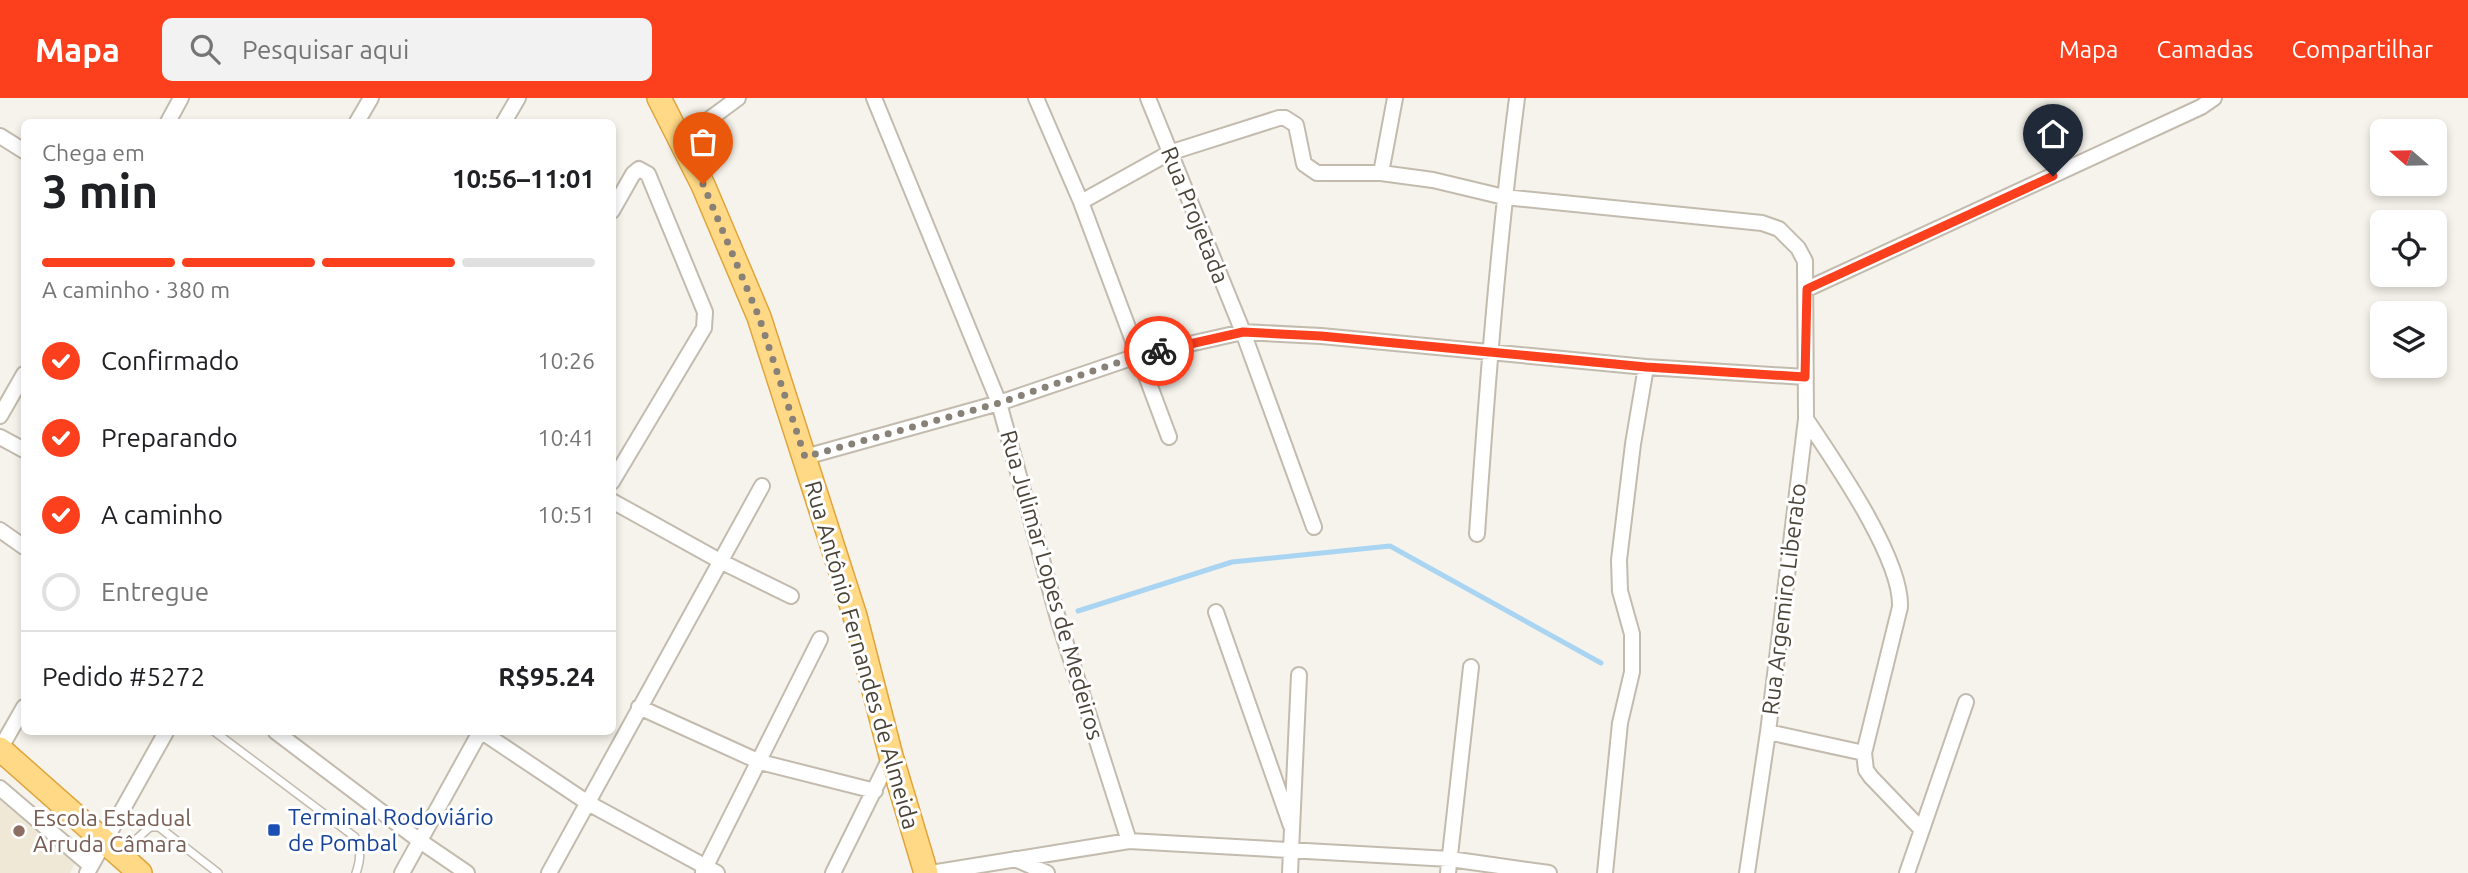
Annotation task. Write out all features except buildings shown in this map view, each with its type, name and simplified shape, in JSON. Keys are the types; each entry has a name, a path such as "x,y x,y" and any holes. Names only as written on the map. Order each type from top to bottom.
{"highway":[{"name":"Rua Antônio Fernandes de Almeida","path":"659,98 703,184 759,317 855,616 891,757 928,873"},
{"path":"0,749 140,873"}],"street":[{"path":"169,119 181,98"},
{"path":"359,119 371,98"},
{"path":"506,119 518,98"},
{"path":"681,140 738,98"},
{"name":"Rua Julimar Lopes de Medeiros","path":"874,98 999,403 1059,621 1129,841"},
{"path":"1037,98 1081,202 1169,437"},
{"name":"Rua Projetada","path":"1148,98 1243,332 1314,527"},
{"path":"1381,173 1395,98"},
{"path":"1477,534 1489,354 1504,197 1517,98"},
{"path":"1807,289 2202,107 2214,98"},
{"name":"Rua Argemiro Liberato","path":"1169,153 1279,117 1296,125 1304,164 1317,173 1381,173 1433,180 1504,197 1762,223 1779,229 1798,248 1805,261 1807,289 1806,419 1768,732 1747,873"},
{"path":"0,136 21,149"},
{"path":"1081,202 1169,153"},
{"path":"616,204 633,174 639,169 648,174 705,312 704,328 616,475"},
{"path":"805,457 999,403 1140,355 1243,332 1321,336 1646,367 1805,377"},
{"path":"1605,873 1620,723 1632,671 1632,634 1620,592 1619,560 1633,444 1646,367"},
{"path":"0,416 21,379"},
{"path":"1806,419 1849,484 1887,558 1901,593 1900,607 1864,753 1866,770 1871,777 1921,829"},
{"path":"0,437 21,448"},
{"path":"549,873 762,486"},
{"path":"616,503 720,561 791,596"},
{"path":"0,530 21,545"},
{"path":"1216,612 1292,827"},
{"path":"486,735 588,803 708,871 820,639"},
{"path":"1449,866 1471,667"},
{"path":"1290,873 1298,675"},
{"path":"1907,873 1966,702"},
{"path":"639,708 760,762 876,791"},
{"path":"0,749 21,712"},
{"path":"1768,732 1864,753"},
{"path":"0,788 89,869 112,848 165,735"},
{"path":"280,735 420,841 467,873"},
{"path":"402,873 479,735"},
{"path":"834,873 891,757"},
{"path":"928,873 1129,841 1291,850 1549,873"},
{"path":"1014,858 1048,873"}],"lane":[{"path":"219,735 355,837 360,847 356,873"},
{"path":"112,848 150,827 159,827 218,873"}],"shaded area":[{"name":"Escola Estadual Arruda Câmara","path":"0,798 75,863 70,873 0,873"}],"waterway":[{"path":"1078,611 1232,562 1390,546 1601,663"}],"way so far":[{"path":"703,184 759,317 805,457 999,403 1159,351"}],"place":[{"name":"Terminal Rodoviário de Pombal","path":"274,830"},
{"name":"Escola Estadual Arruda Câmara","path":"19,831"}],"route":[{"path":"1159,351 1243,332 1321,336 1646,367 1805,377 1807,289 2053,176"}]}
